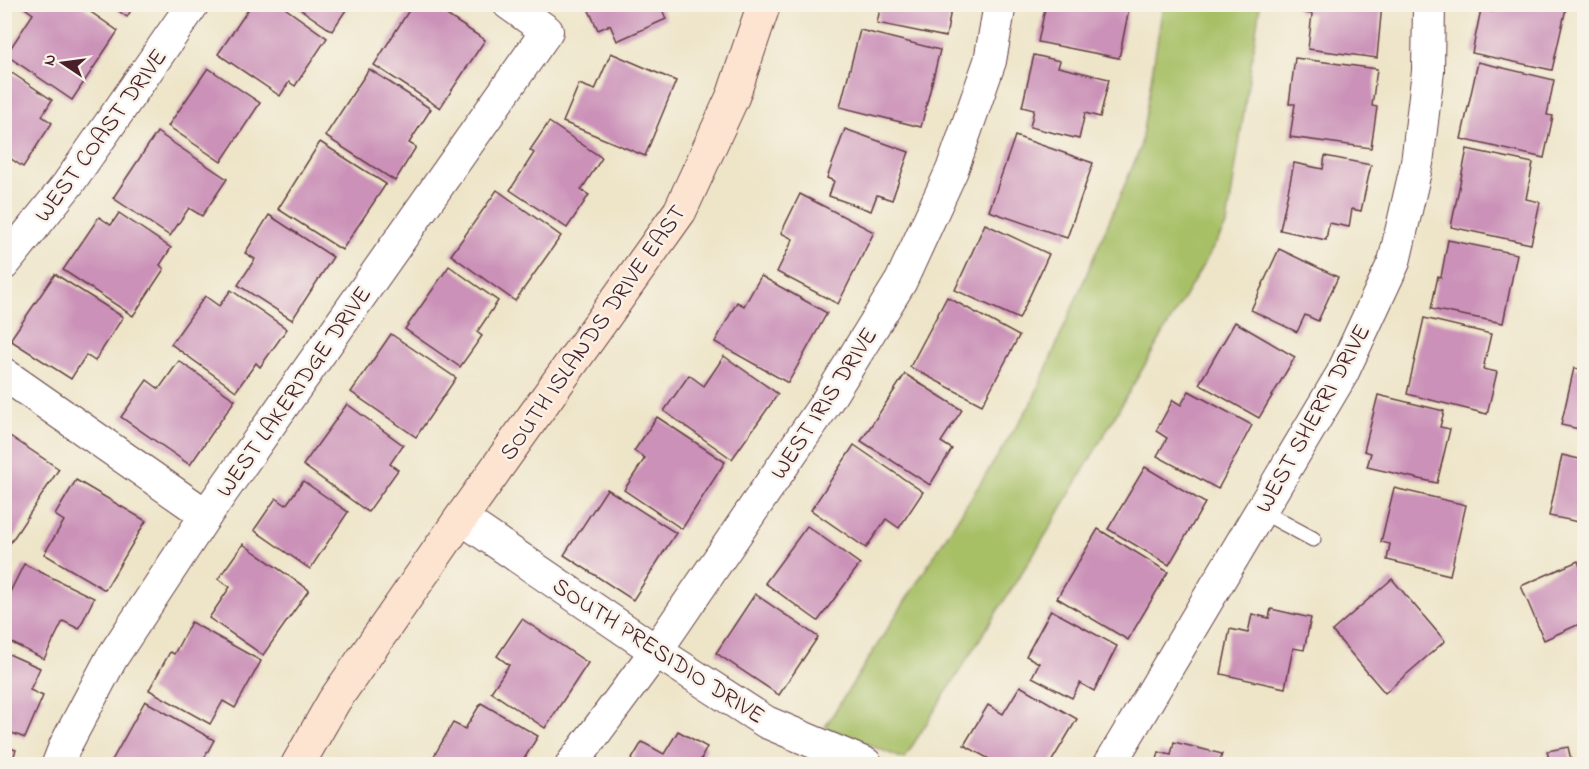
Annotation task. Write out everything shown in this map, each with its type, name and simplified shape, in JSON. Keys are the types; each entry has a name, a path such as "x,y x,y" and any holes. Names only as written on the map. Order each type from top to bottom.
{"street":[{"name":"WEST COAST DRIVE","path":"4,264 68,184 193,4"},
{"name":"WEST LAKERIDGE DRIVE","path":"58,765 64,746 111,659 206,515 547,31 509,4"},
{"name":"SOUTH ISLANDS DRIVE EAST","path":"298,765 334,701 461,518 680,211 733,96 764,4"},
{"name":"WEST IRIS DRIVE","path":"572,765 656,651 827,401 901,281 952,170 990,61 1000,4"},
{"name":"WEST SHERRI DRIVE","path":"1110,765 1342,374 1394,262 1417,163 1428,71 1429,4"},
{"path":"4,374 206,515"},
{"name":"SOUTH PRESIDIO DRIVE","path":"461,518 656,651 766,722 866,765"}],"lane":[{"path":"1261,511 1313,539"}],"green space":[{"path":"1163,5 1260,5 1227,224 1048,531 904,759 825,727 1032,402 1140,149"}],"building":[{"path":"19,4 79,4 118,31 72,100 6,55 33,14"},
{"path":"109,4 135,4 127,17"},
{"path":"252,4 279,4 327,38 295,86 289,82 280,96 218,54"},
{"path":"293,4 350,4 332,31"},
{"path":"413,4 430,4 485,40 440,108 374,65"},
{"path":"586,4 660,4 666,19 617,41 610,25 598,30"},
{"path":"881,4 952,4 946,37 877,23"},
{"path":"1046,4 1130,4 1119,58 1038,42"},
{"path":"1299,4 1382,4 1377,58 1308,49 1312,14 1298,12"},
{"path":"1493,4 1567,4 1552,70 1472,53 1481,9 1492,12"},
{"path":"860,30 940,50 921,127 840,107"},
{"path":"611,53 676,81 645,156 563,122 579,84 595,90"},
{"path":"1034,55 1060,61 1058,67 1109,79 1100,117 1085,113 1079,139 1030,127 1034,110 1022,107"},
{"path":"1295,58 1377,69 1372,106 1377,107 1371,148 1290,137 1295,104 1289,104"},
{"path":"1478,62 1554,80 1547,115 1553,116 1544,158 1461,139"},
{"path":"208,68 260,103 221,162 168,126"},
{"path":"369,69 431,109 409,143 416,147 395,181 325,136"},
{"path":"12,73 52,100 42,116 52,123 23,167 4,154 4,84"},
{"path":"549,122 602,158 581,190 589,195 567,228 510,190 534,153 530,150"},
{"path":"845,129 909,152 892,200 877,195 871,211 829,196 834,181 827,178"},
{"path":"157,132 227,179 202,216 189,208 170,236 113,198"},
{"path":"1015,136 1093,163 1067,238 989,211"},
{"path":"320,142 386,184 342,250 278,209"},
{"path":"1467,149 1533,163 1526,199 1540,202 1531,244 1451,227"},
{"path":"1325,156 1371,165 1361,211 1352,209 1349,227 1329,223 1326,240 1280,230 1294,163 1323,169"},
{"path":"497,190 561,236 515,301 451,255"},
{"path":"800,194 874,232 838,304 777,272 793,239 781,233"},
{"path":"119,213 171,248 160,265 164,269 133,316 63,270 99,217 111,225"},
{"path":"269,215 333,257 292,320 238,285 255,259 245,253"},
{"path":"985,224 1049,254 1019,319 955,290"},
{"path":"1448,240 1517,254 1503,323 1431,309 1438,276 1441,277"},
{"path":"1279,249 1338,277 1318,321 1305,315 1297,332 1251,310"},
{"path":"449,266 498,301 477,332 482,336 460,367 405,329"},
{"path":"55,274 123,317 95,361 86,355 71,379 10,340"},
{"path":"761,276 827,313 788,383 715,342 737,302 744,306"},
{"path":"231,290 287,329 260,367 256,363 236,391 171,344 205,296 219,306"},
{"path":"947,297 1019,336 982,405 910,367"},
{"path":"1424,318 1491,334 1483,369 1497,372 1487,414 1407,394"},
{"path":"1235,322 1295,357 1259,418 1199,384"},
{"path":"391,334 456,378 416,437 351,392"},
{"path":"724,356 778,394 732,459 664,411 689,375 704,386"},
{"path":"179,361 235,400 190,465 121,417 147,380 159,389"},
{"path":"1574,368 1584,370 1584,430 1561,425"},
{"path":"905,374 962,410 941,442 952,449 930,485 861,441"},
{"path":"1189,391 1252,425 1218,489 1157,456 1167,438 1156,431 1173,400 1181,405"},
{"path":"1378,395 1444,411 1440,427 1450,429 1437,483 1367,467 1371,453 1364,451"},
{"path":"347,404 403,445 390,464 398,470 368,512 303,465"},
{"path":"657,417 725,462 682,529 624,490 645,458 634,451"},
{"path":"4,432 59,469 9,545 4,542"},
{"path":"854,445 923,492 899,528 886,519 866,548 811,510"},
{"path":"1562,455 1584,460 1584,523 1549,516"},
{"path":"1145,467 1205,503 1169,565 1108,529"},
{"path":"76,480 146,521 105,590 44,554 64,521 55,515"},
{"path":"303,481 348,512 310,569 254,530 276,498 286,505"},
{"path":"1394,488 1466,505 1450,575 1387,560 1390,544 1381,542"},
{"path":"607,489 676,533 633,600 564,555"},
{"path":"807,526 860,564 818,621 765,583"},
{"path":"1098,529 1168,572 1128,640 1057,598"},
{"path":"243,544 309,590 263,655 209,618 230,587 218,579"},
{"path":"1578,561 1584,576 1584,622 1544,640 1521,586"},
{"path":"24,564 94,598 79,629 63,621 44,659 4,639 4,604"},
{"path":"1392,579 1445,641 1385,693 1332,631"},
{"path":"755,594 818,637 779,695 716,653"},
{"path":"1271,609 1311,618 1304,650 1293,648 1285,688 1221,674 1230,629 1248,633 1252,614 1269,618"},
{"path":"1051,610 1117,646 1094,691 1080,683 1072,698 1032,677 1039,663 1026,656"},
{"path":"522,619 588,663 545,728 491,692 509,665 497,656"},
{"path":"191,622 261,661 235,708 223,701 210,724 149,690 170,652 174,654"},
{"path":"4,652 40,668 30,690 43,696 25,738 4,730"},
{"path":"1020,686 1077,719 1050,764 998,764 964,745 988,705 1003,714"},
{"path":"145,701 214,740 201,764 110,764"},
{"path":"481,703 538,736 521,764 430,763 453,723 465,729"},
{"path":"678,731 707,747 701,759 709,764 629,764 642,742 664,754"},
{"path":"1174,742 1222,754 1219,764 1156,764 1159,752 1171,755"},
{"path":"4,746 16,750 11,764 4,764"},
{"path":"1568,747 1572,764 1550,764 1547,751"}]}
